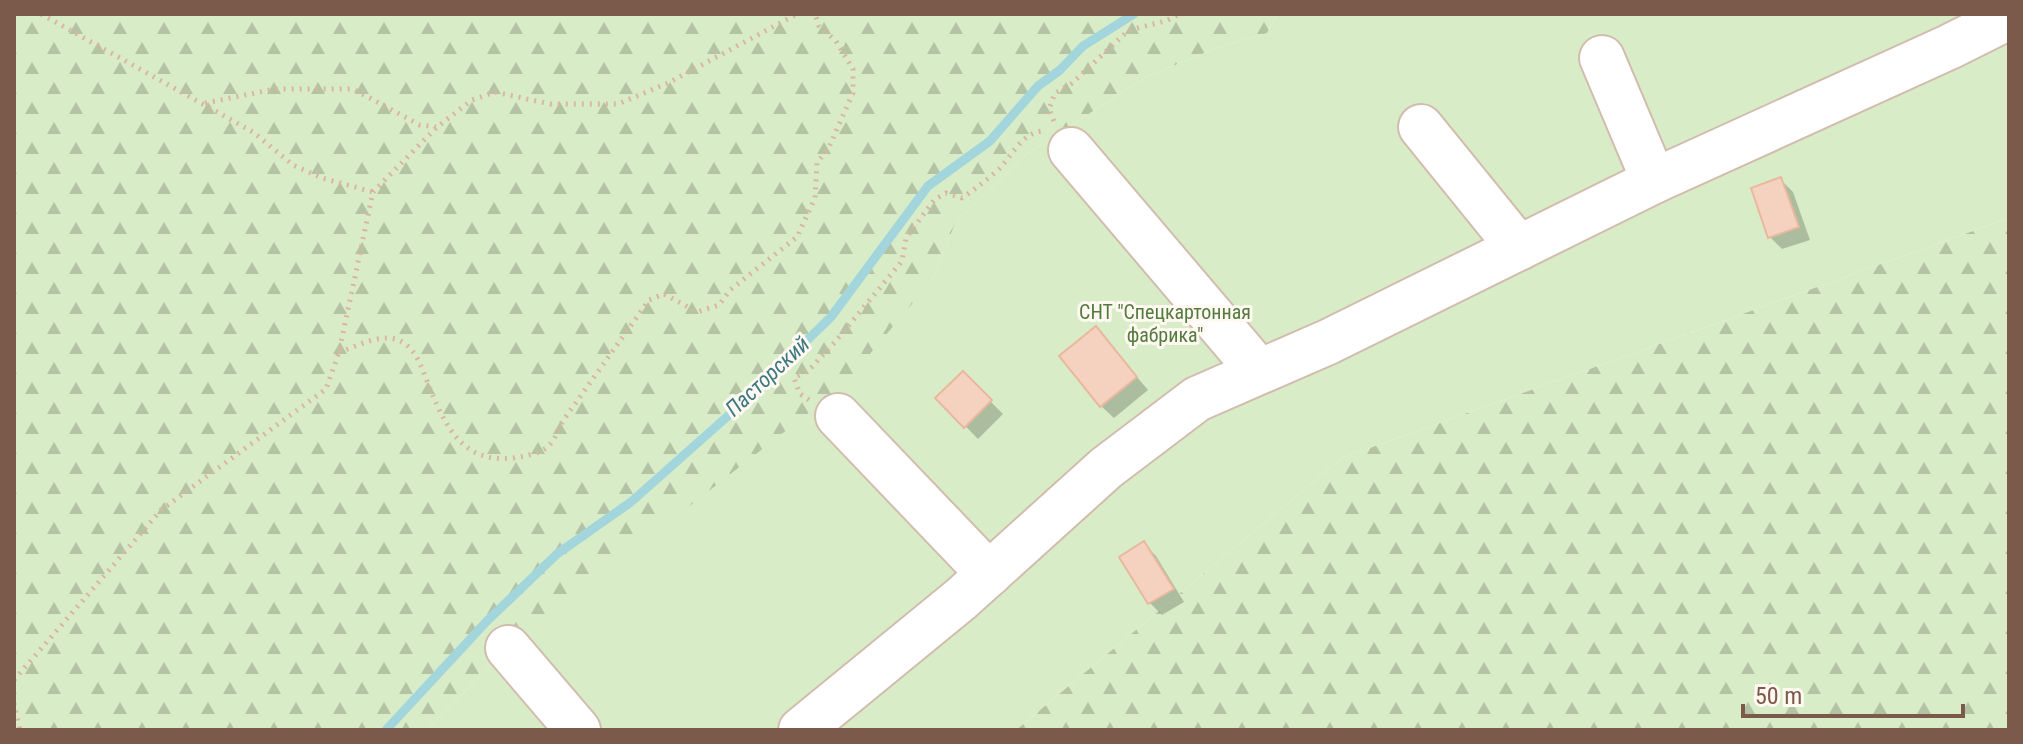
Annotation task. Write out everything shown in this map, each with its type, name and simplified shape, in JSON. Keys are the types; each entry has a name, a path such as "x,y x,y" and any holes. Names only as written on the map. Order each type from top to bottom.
{"street":[{"path":"801,730 989,574 1106,468 1197,399 1328,342 1654,181 2009,17"},
{"path":"1602,58 1654,181"},
{"path":"1421,127 1519,248"},
{"path":"1064,140 1258,370"},
{"path":"838,416 989,574"},
{"path":"508,648 578,730"}],"path":[{"path":"41,14 203,103 222,118 253,132 293,165 322,178 373,192"},
{"path":"14,680 161,510 326,389 339,352 373,192 437,127 472,100 495,92 550,104 618,104 668,83 797,14"},
{"path":"339,352 376,339 393,338 406,344 419,360 439,412 455,436 474,454 493,460 542,452 555,441 560,425 649,300 664,294 697,312 719,305 730,290 797,237 815,198 817,163 829,147 853,93 853,69 836,41 819,26 815,14"},
{"path":"1064,140 1049,109 1055,93 1071,84 1129,30 1166,21 1179,14"},
{"path":"203,103 275,89 353,89 420,125 437,127"},
{"path":"838,416 800,394 794,378 809,370 902,261 906,238 934,200 946,193 962,198 992,175 1034,132 1064,140"},
{"path":"14,703 20,730"}],"green space":[{"path":"14,14 1277,14 1267,33 1214,49 1146,77 1028,153 956,221 933,279 843,386 508,648 427,730 14,730"},
{"name":"СНТ \"Спецкартонная фабрика\"","path":"1277,14 2009,14 2009,218 1342,458 1016,730 427,730 508,648 933,279 956,221 1028,153 1146,77 1214,49 1267,33"},
{"path":"2009,218 2009,730 1016,730 1342,458"}],"building":[{"path":"1781,177 1799,227 1768,238 1751,188"},
{"path":"1096,326 1137,377 1100,407 1059,356"},
{"path":"963,371 992,400 964,428 935,398"},
{"path":"1144,541 1174,589 1148,604 1119,557"}],"waterway":[{"name":"Пасторский","path":"386,730 487,621 557,554 631,502 738,407 831,317 928,186 990,141 1038,86 1060,70 1083,46 1134,14"}]}
